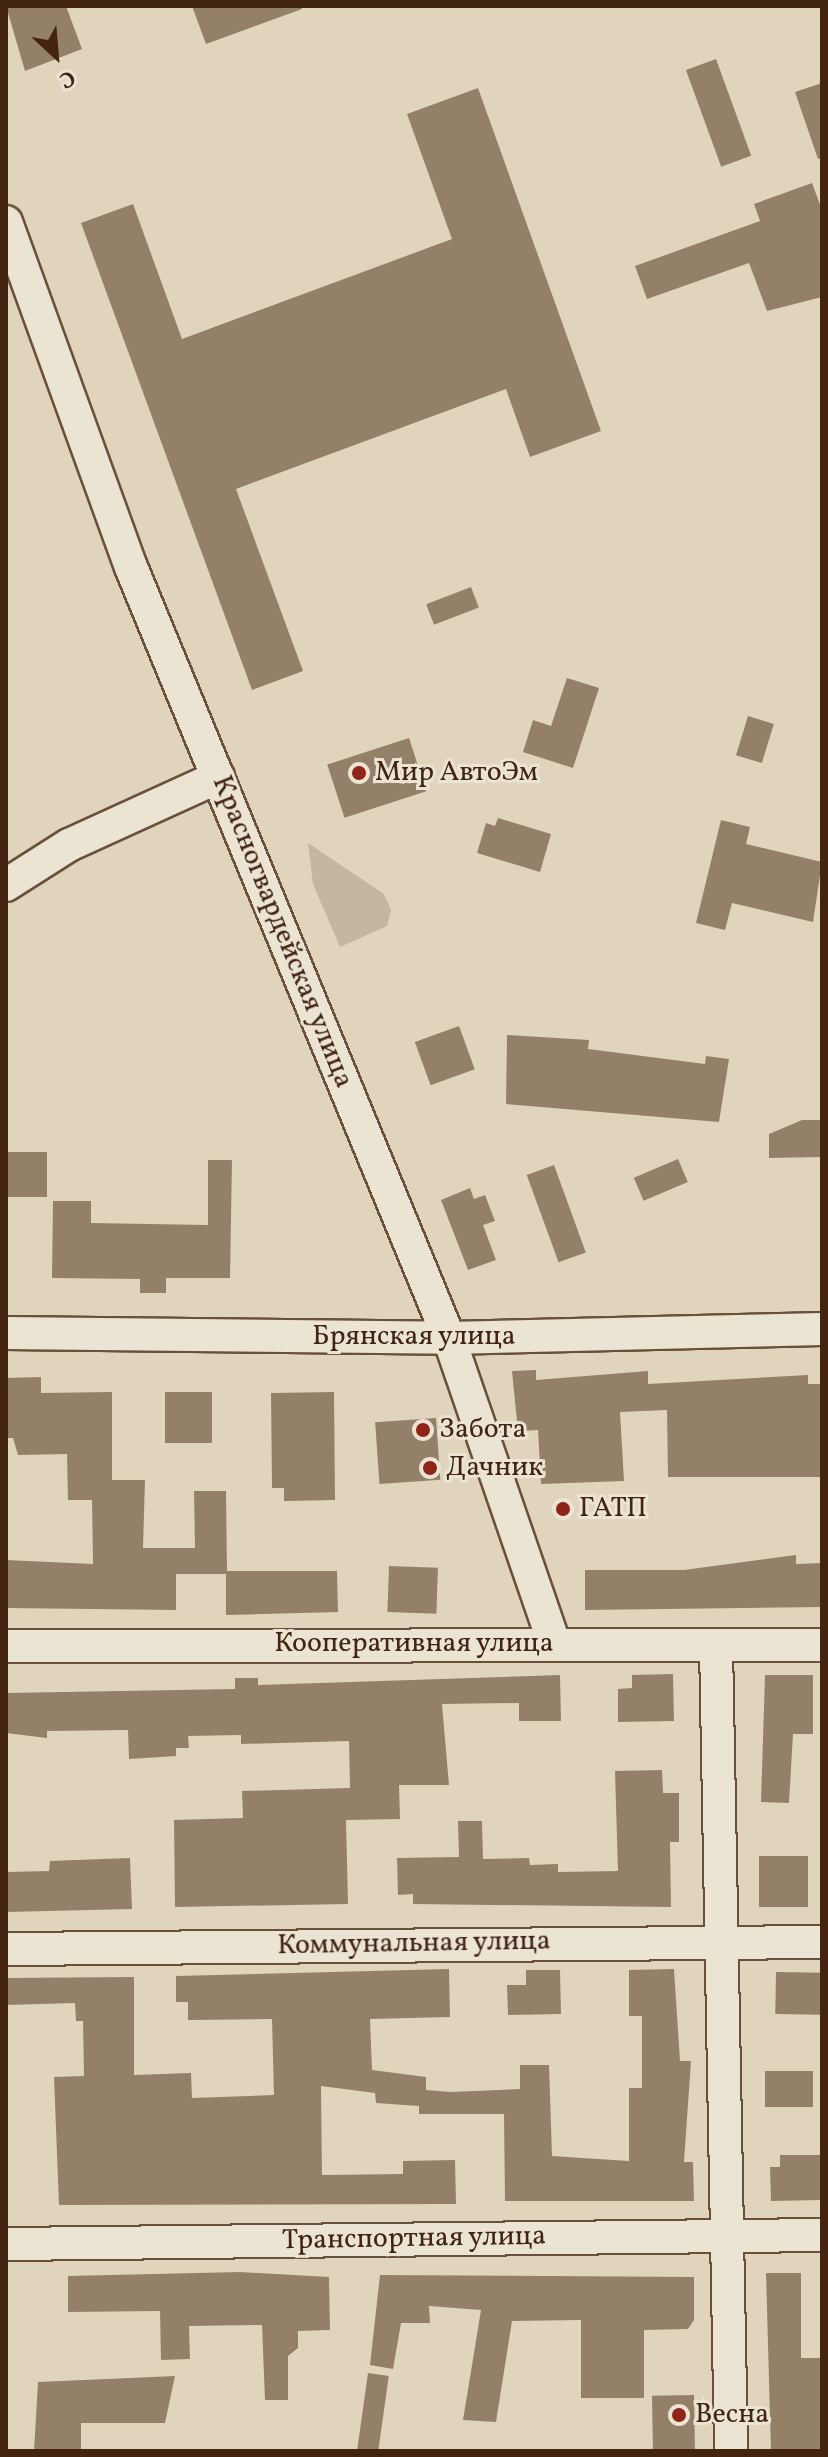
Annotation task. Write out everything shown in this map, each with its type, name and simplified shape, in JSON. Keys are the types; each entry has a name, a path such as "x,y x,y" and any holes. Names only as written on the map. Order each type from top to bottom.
{"street":[{"name":"Красногвардейская улица","path":"6,222 131,567 449,1338 554,1643"},
{"path":"6,885 69,845 218,777"},
{"name":"Брянская улица","path":"6,1333 449,1338 822,1329"},
{"path":"716,1645 724,1940 731,2451"},
{"name":"Кооперативная улица","path":"6,1646 822,1645"},
{"name":"Коммунальная улица","path":"6,1949 724,1940 822,1942"},
{"name":"Транспортная улица","path":"6,2244 822,2235"}],"shaded area":[{"path":"308,843 384,894 391,910 387,926 340,947 313,884"}],"building":[{"path":"6,6 66,6 82,49 25,71"},
{"path":"192,6 302,6 302,9 206,44"},
{"path":"716,59 751,156 721,167 686,70"},
{"path":"822,83 822,158 818,159 795,92"},
{"path":"478,88 601,431 530,457 506,389 236,489 303,671 252,690 81,223 133,204 182,339 452,239 407,114"},
{"path":"812,183 822,210 822,297 767,311 749,263 647,299 635,266 760,221 754,204"},
{"path":"471,587 479,608 434,625 426,604"},
{"path":"567,678 599,688 573,768 523,752 533,720 551,726"},
{"path":"748,716 774,724 762,763 736,755"},
{"path":"409,738 426,791 345,818 327,765"},
{"path":"498,818 551,834 540,872 477,853 486,823 495,826"},
{"path":"721,820 750,827 746,844 822,862 813,922 732,903 725,930 696,923"},
{"path":"459,1026 475,1069 431,1085 415,1042"},
{"path":"507,1035 589,1040 588,1049 705,1064 706,1056 729,1059 719,1122 506,1104"},
{"path":"802,1120 822,1120 822,1157 769,1158 769,1134"},
{"path":"6,1152 47,1152 47,1197 6,1197"},
{"path":"678,1159 688,1182 644,1201 634,1178"},
{"path":"208,1160 232,1160 230,1278 166,1278 166,1293 140,1293 140,1279 52,1278 53,1201 91,1201 91,1223 208,1225"},
{"path":"554,1165 586,1252 559,1262 527,1175"},
{"path":"470,1188 474,1199 485,1195 495,1221 483,1225 496,1260 468,1270 441,1200"},
{"path":"536,1370 536,1380 648,1371 648,1384 808,1375 808,1384 822,1384 822,1477 668,1477 667,1410 620,1412 624,1481 541,1484 538,1430 518,1431 512,1371"},
{"path":"41,1377 41,1393 112,1392 112,1480 145,1480 143,1548 195,1548 194,1491 226,1491 227,1571 337,1571 338,1612 226,1615 226,1574 176,1574 176,1610 6,1608 6,1560 93,1564 92,1500 68,1500 67,1454 18,1455 13,1438 6,1438 6,1378"},
{"path":"165,1392 212,1392 212,1443 165,1443"},
{"path":"334,1392 335,1500 284,1501 284,1488 272,1488 271,1393"},
{"path":"436,1418 440,1480 379,1484 375,1422"},
{"path":"796,1555 796,1564 822,1563 822,1607 585,1610 585,1570 684,1570"},
{"path":"389,1566 438,1568 436,1614 387,1612"},
{"path":"673,1674 674,1721 618,1722 618,1689 632,1688 632,1675"},
{"path":"560,1675 561,1721 519,1721 519,1703 442,1704 449,1785 399,1785 400,1819 346,1820 348,1904 175,1907 174,1820 243,1818 242,1791 350,1788 349,1741 241,1744 241,1735 188,1736 189,1748 176,1748 176,1756 129,1759 128,1730 47,1731 47,1738 6,1733 6,1693 235,1689 235,1678 258,1678 258,1685"},
{"path":"765,1675 813,1675 813,1734 793,1734 789,1803 761,1802"},
{"path":"662,1770 663,1793 679,1793 679,1842 670,1842 671,1907 413,1904 413,1894 398,1895 397,1858 459,1857 458,1821 482,1821 483,1859 529,1858 530,1865 558,1864 558,1872 618,1871 615,1771"},
{"path":"759,1856 808,1856 808,1907 759,1907"},
{"path":"130,1858 132,1909 6,1912 6,1872 49,1871 50,1861"},
{"path":"449,1969 450,2017 370,2019 372,2070 426,2077 426,2090 450,2092 520,2089 520,2065 549,2065 552,2156 629,2161 629,2088 642,2088 642,2016 629,2016 629,1970 674,1969 680,2061 691,2061 684,2162 693,2162 694,2201 505,2201 504,2114 419,2114 419,2106 376,2103 375,2093 321,2086 322,2175 403,2174 403,2161 455,2160 456,2204 59,2205 54,2077 84,2076 83,2021 76,2021 75,2003 6,2005 6,1978 134,1977 134,2075 191,2073 192,2098 274,2095 272,2019 188,2020 188,2002 176,2002 176,1976"},
{"path":"526,1970 560,1970 561,2014 508,2015 507,1985 526,1985"},
{"path":"776,1972 822,1973 821,2015 775,2014"},
{"path":"765,2071 813,2071 813,2107 765,2107"},
{"path":"780,2155 822,2155 822,2200 771,2201 770,2167 780,2167"},
{"path":"240,2272 329,2277 330,2330 298,2331 298,2348 288,2356 288,2400 265,2400 262,2325 189,2326 190,2359 161,2360 160,2311 68,2312 68,2276"},
{"path":"766,2273 801,2273 801,2358 822,2358 822,2451 771,2451"},
{"path":"380,2275 694,2277 694,2320 688,2329 644,2330 644,2398 581,2398 581,2320 512,2321 496,2422 463,2420 481,2310 429,2306 430,2323 401,2323 393,2369 370,2365"},
{"path":"368,2373 389,2376 378,2451 357,2449"},
{"path":"175,2376 165,2423 81,2423 81,2451 34,2451 38,2382"},
{"name":"Весна","path":"694,2395 695,2451 653,2451 652,2396"}],"place":[{"name":"Мир АвтоЭм","path":"359,773"},
{"name":"Забота","path":"423,1430"},
{"name":"Дачник","path":"430,1468"},
{"name":"ГАТП","path":"563,1509"},
{"name":"Весна","path":"679,2415"}]}
